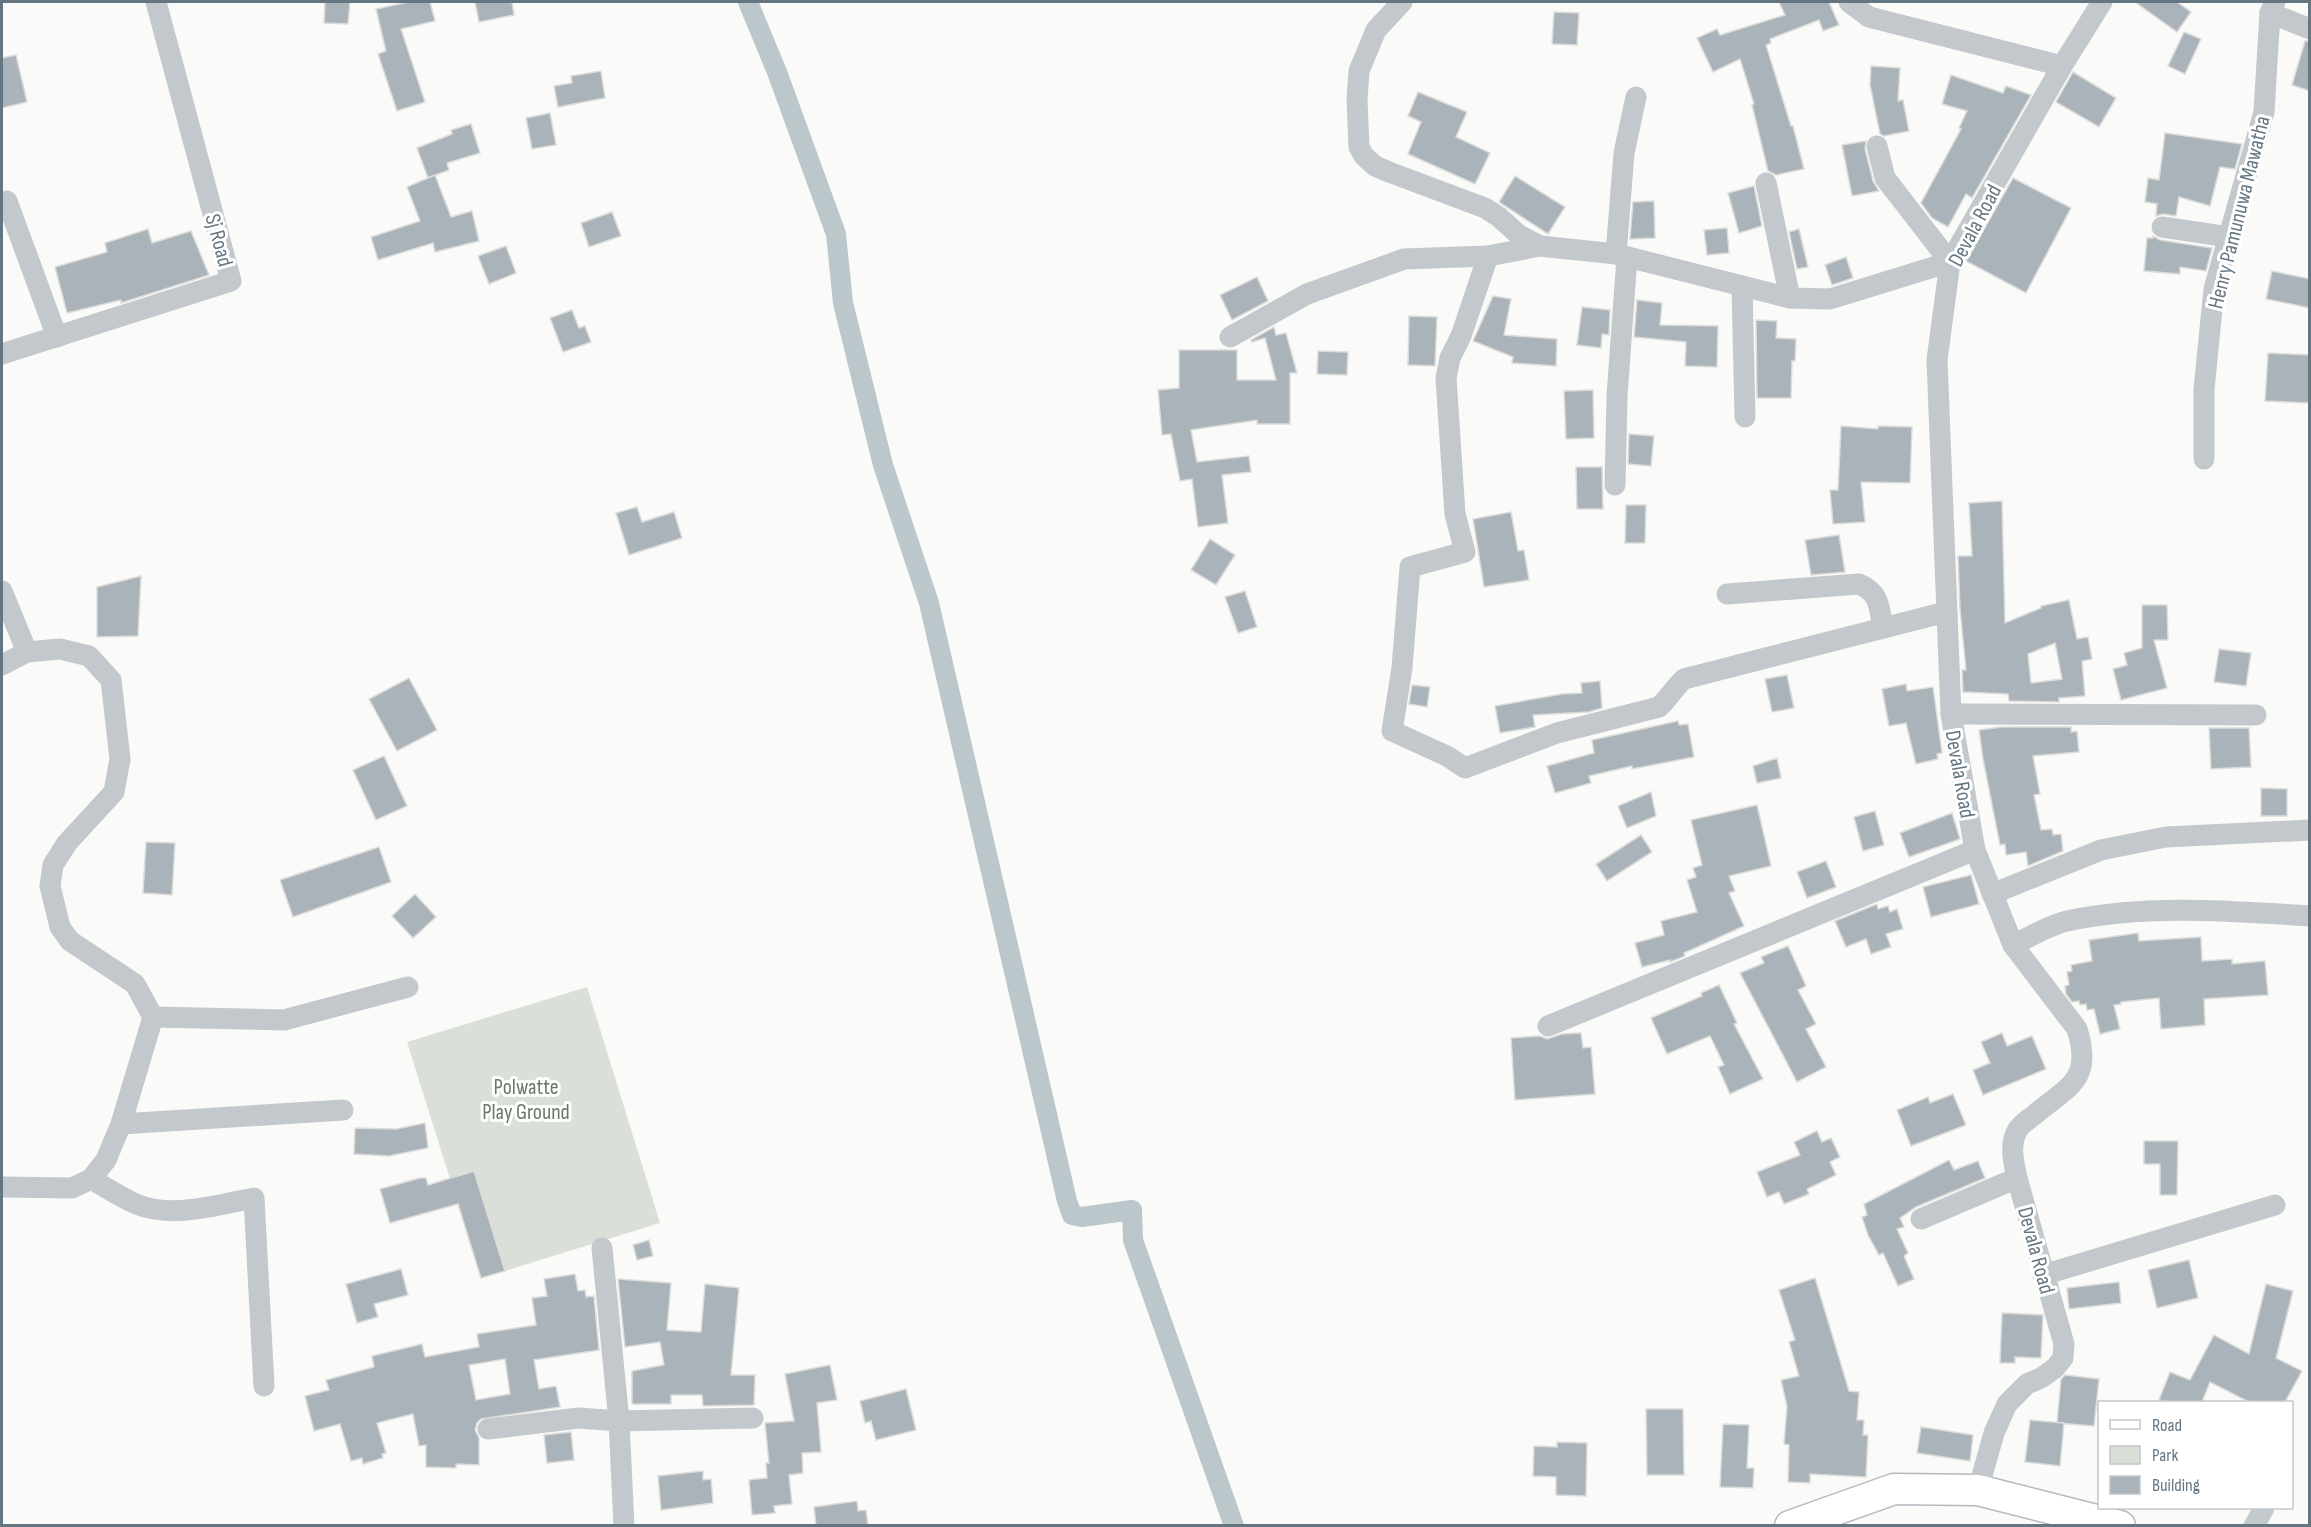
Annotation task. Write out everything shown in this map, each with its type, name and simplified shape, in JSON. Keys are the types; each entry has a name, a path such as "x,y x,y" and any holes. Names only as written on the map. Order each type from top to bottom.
{"street":[{"name":"Sj Road","path":"2,354 231,281 156,2"},
{"path":"1402,2 1376,30 1359,71 1357,131 1359,147 1364,156 1375,166 1389,172 1485,207 1519,235 1540,246"},
{"path":"1849,2 1869,17 2062,66"},
{"name":"Devala Road","path":"1978,1490 1994,1433 2007,1404 2027,1383 2041,1378 2055,1368 2063,1358 2064,1344 2043,1275 2013,1157 2017,1131 2076,1080 2083,1064 2077,1029 2013,945 1975,850 1951,714 1937,360 1950,262 2062,66 2102,2"},
{"path":"2272,7 2310,29"},
{"name":"Henry Pamunuwa Mawatha","path":"2204,459 2204,389 2214,289 2264,112 2272,7"},
{"path":"1615,485 1624,153 1636,97"},
{"path":"1230,337 1306,294 1404,259 1488,256 1540,246 1622,256 1790,298 1830,299 1950,262 1885,178 1877,146"},
{"path":"1766,183 1790,298"},
{"path":"7,201 57,336"},
{"path":"2162,227 2229,237"},
{"path":"1488,256 1461,336 1450,358 1446,378 1455,514 1465,552 1410,567 1402,668 1392,731 1447,756 1465,768 1557,733 1659,707 1684,679 1946,612"},
{"path":"1742,285 1744,417"},
{"path":"1727,594 1859,584 1870,589 1876,597 1883,628"},
{"path":"2,591 27,652"},
{"path":"2,665 27,652 60,649 89,656 111,680 120,759 114,792 67,843 53,865 50,886 60,927 70,941 135,984 153,1017 121,1124 106,1160 91,1179 72,1188 2,1187"},
{"path":"1951,714 2256,715"},
{"path":"1992,894 2101,849 2166,837 2310,830"},
{"path":"1548,1026 1975,850"},
{"path":"2013,945 2065,921 2127,912 2230,911 2310,916"},
{"path":"153,1017 284,1020 408,987"},
{"path":"121,1124 343,1110"},
{"path":"1921,1219 2017,1178"},
{"path":"91,1179 137,1204 168,1211 204,1208 254,1198 264,1386"},
{"path":"2043,1275 2275,1205"},
{"path":"602,1248 619,1421 624,1526"},
{"path":"488,1429 579,1418 619,1421 753,1418"},
{"path":"1790,1526 1894,1489 1978,1490 2120,1526"},
{"path":"2254,1526 2263,1509"}],"green space":[{"name":"Polwatte Play Ground","path":"587,987 660,1223 505,1271 474,1172 450,1179 407,1042"}],"building":[{"path":"325,2 350,2 348,24 324,23"},
{"path":"409,2 430,2 435,21 401,29 425,102 397,111 378,54 386,51 376,9"},
{"path":"475,2 512,2 514,15 479,22"},
{"path":"1779,2 1829,2 1839,25 1823,31 1819,20 1770,39 1771,43 1766,45 1791,126 1793,126 1804,169 1776,175 1768,171 1752,105 1754,104 1740,59 1713,72 1697,38 1717,29 1720,35 1785,15"},
{"path":"2135,2 2177,2 2191,12 2177,32"},
{"path":"1554,12 1579,13 1577,45 1552,44"},
{"path":"2184,32 2201,39 2185,74 2168,66"},
{"path":"2305,41 2310,41 2310,91 2292,85"},
{"path":"16,55 27,102 2,108 2,58"},
{"path":"1871,66 1900,68 1898,101 1903,100 1909,131 1884,136 1880,134 1870,85"},
{"path":"601,71 605,98 558,107 554,86 572,83 571,76"},
{"path":"2073,72 2116,98 2099,127 2056,102"},
{"path":"1951,75 2003,93 2006,86 2031,95 1972,198 1966,194 1948,227 1932,218 1921,203 1961,129 1959,128 1967,111 1942,104"},
{"path":"1418,92 1467,112 1456,137 1490,153 1475,184 1408,154 1421,122 1408,116"},
{"path":"550,113 556,145 532,149 526,118"},
{"path":"471,124 480,153 447,163 449,170 428,178 417,148 452,134 451,130"},
{"path":"2165,133 2242,144 2235,169 2220,167 2210,206 2179,197 2176,216 2163,214 2156,216 2157,204 2145,202 2148,178 2159,180"},
{"path":"1866,141 1865,149 1873,181 1879,191 1852,196 1842,145"},
{"path":"435,175 451,217 472,211 479,241 435,252 433,243 378,260 371,237 420,221 407,187"},
{"path":"1515,176 1565,207 1548,234 1499,202"},
{"path":"2013,178 2071,208 2026,293 1966,261"},
{"path":"1754,186 1762,226 1739,233 1728,193"},
{"path":"1654,201 1655,238 1630,239 1633,202"},
{"path":"612,212 621,236 589,247 581,223"},
{"path":"1727,228 1729,253 1707,255 1704,230"},
{"path":"148,229 152,243 191,231 209,275 121,303 121,300 67,313 55,267 107,252 105,243"},
{"path":"1799,229 1808,267 1797,269 1789,232"},
{"path":"2153,236 2160,240 2212,248 2206,271 2180,267 2180,274 2144,271 2147,238 2153,238"},
{"path":"506,246 516,273 489,284 478,256"},
{"path":"1846,257 1853,278 1832,285 1825,265"},
{"path":"2272,271 2310,279 2310,308 2266,299"},
{"path":"1257,277 1268,301 1232,320 1220,295"},
{"path":"1493,296 1511,299 1504,335 1557,339 1556,366 1512,363 1513,357 1473,341"},
{"path":"1637,300 1662,303 1660,325 1718,326 1717,367 1685,366 1686,342 1634,337"},
{"path":"1582,307 1610,310 1609,335 1602,334 1601,348 1577,345"},
{"path":"572,310 579,328 585,326 591,342 563,352 550,318"},
{"path":"1409,316 1437,317 1435,366 1408,365"},
{"path":"1756,320 1777,321 1776,338 1796,339 1795,361 1792,361 1791,398 1757,398"},
{"path":"1274,327 1276,335 1286,333 1297,373 1290,373 1290,424 1257,424 1257,420 1191,430 1197,462 1249,456 1251,472 1222,475 1228,523 1198,527 1192,479 1180,481 1171,434 1162,435 1158,390 1179,388 1179,350 1237,350 1237,380 1276,380 1265,338 1252,342 1251,340"},
{"path":"1318,351 1348,352 1347,375 1317,374"},
{"path":"2268,353 2310,355 2310,403 2265,401"},
{"path":"1593,390 1594,438 1566,439 1564,391"},
{"path":"1841,426 1878,429 1878,426 1912,427 1910,483 1861,482 1865,522 1833,524 1830,490 1838,490"},
{"path":"1629,434 1654,436 1651,466 1628,464"},
{"path":"1576,467 1602,467 1603,509 1577,509"},
{"path":"2002,501 2005,623 2041,608 2041,606 2069,600 2077,639 2088,637 2092,659 2082,661 2085,696 2059,698 2059,702 2009,701 2008,694 1963,692 1962,670 1966,670 1958,556 1972,556 1969,503","holes":["2055,643 2062,679 2031,683 2028,654"]},
{"path":"1626,505 1646,505 1645,543 1625,543"},
{"path":"637,507 642,522 674,512 682,538 629,555 616,513"},
{"path":"1511,512 1518,551 1524,550 1529,580 1484,587 1473,519"},
{"path":"1839,535 1845,572 1811,575 1805,540"},
{"path":"1210,539 1235,555 1216,585 1191,570"},
{"path":"141,576 138,636 97,637 97,587"},
{"path":"1245,591 1257,627 1238,633 1225,597"},
{"path":"2142,605 2167,605 2168,640 2154,640 2167,688 2121,700 2113,669 2127,665 2124,653 2142,648"},
{"path":"2219,649 2251,653 2246,686 2214,682"},
{"path":"1787,675 1794,708 1772,712 1765,679"},
{"path":"409,678 437,730 397,751 369,699"},
{"path":"1600,681 1602,708 1589,712 1533,715 1535,727 1500,733 1495,706 1562,694 1582,693 1581,683"},
{"path":"1906,684 1907,691 1933,687 1942,753 1937,754 1938,759 1916,764 1906,723 1889,726 1882,689"},
{"path":"1412,685 1430,687 1427,707 1409,704"},
{"path":"1678,721 1679,725 1688,724 1694,757 1632,769 1632,766 1589,776 1591,783 1555,793 1547,766 1594,753 1592,740"},
{"path":"2002,727 2071,727 2071,732 2077,731 2079,752 2033,756 2040,794 2034,795 2041,830 2052,829 2053,835 2061,834 2063,851 2028,866 2026,852 2006,855 2005,844 2000,845 1983,759 1979,730"},
{"path":"2209,728 2249,728 2251,767 2211,769"},
{"path":"384,756 407,806 376,820 353,770"},
{"path":"1777,758 1781,778 1757,783 1753,766"},
{"path":"2261,788 2287,789 2287,816 2261,816"},
{"path":"1651,792 1656,816 1627,828 1618,806"},
{"path":"1757,805 1771,866 1729,876 1735,891 1729,893 1744,926 1684,953 1685,956 1670,962 1670,960 1642,967 1635,943 1664,935 1661,921 1697,912 1687,880 1696,877 1693,868 1702,865 1691,820"},
{"path":"1875,811 1884,845 1863,851 1854,817"},
{"path":"1952,813 1960,839 1909,857 1900,833"},
{"path":"1641,835 1652,852 1607,881 1596,864"},
{"path":"146,842 175,843 172,895 143,893"},
{"path":"379,847 391,882 293,917 280,880"},
{"path":"1826,861 1836,887 1807,898 1797,872"},
{"path":"1971,875 1979,904 1931,917 1923,887"},
{"path":"415,894 436,917 413,938 392,916"},
{"path":"1877,904 1878,909 1888,906 1890,912 1897,909 1903,929 1886,934 1891,947 1871,954 1866,939 1846,947 1835,921"},
{"path":"2138,933 2139,941 2201,937 2202,961 2232,959 2232,964 2265,961 2268,995 2204,999 2205,1025 2161,1029 2159,998 2121,1002 2121,1004 2114,1005 2120,1029 2100,1034 2094,1009 2087,1010 2086,1004 2080,1005 2079,1001 2072,1002 2066,994 2065,986 2069,985 2067,972 2072,971 2071,965 2092,961 2089,940"},
{"path":"1788,946 1806,986 1798,990 1816,1024 1806,1029 1826,1067 1797,1082 1740,973 1764,963 1761,957"},
{"path":"1719,985 1737,1023 1734,1024 1763,1079 1730,1094 1718,1067 1724,1065 1710,1036 1667,1054 1651,1018 1702,996 1701,993"},
{"path":"1581,1033 1583,1048 1591,1047 1595,1094 1515,1100 1511,1038 1540,1036 1547,1039 1562,1034"},
{"path":"2002,1033 2007,1046 2032,1036 2046,1069 1983,1095 1973,1070 1990,1063 1981,1042"},
{"path":"1953,1094 1966,1125 1911,1146 1897,1110 1928,1097 1930,1103"},
{"path":"425,1123 428,1148 389,1156 354,1154 355,1128 396,1129"},
{"path":"1817,1131 1822,1142 1831,1138 1840,1157 1830,1162 1836,1175 1807,1189 1809,1194 1784,1204 1779,1192 1767,1197 1757,1172 1800,1155 1794,1142"},
{"path":"2144,1141 2178,1141 2177,1195 2160,1195 2160,1164 2144,1164"},
{"path":"1949,1160 1954,1170 1978,1161 1985,1178 1916,1207 1900,1218 1904,1227 1897,1229 1908,1253 1904,1256 1914,1279 1898,1286 1883,1253 1879,1255 1868,1235 1862,1217 1867,1215 1864,1204"},
{"path":"474,1171 505,1271 481,1278 458,1204 390,1223 380,1189 420,1178 426,1178 428,1185"},
{"path":"649,1240 653,1256 637,1260 633,1245"},
{"path":"2189,1260 2198,1298 2157,1308 2148,1270"},
{"path":"401,1269 408,1295 374,1304 378,1317 357,1323 346,1284"},
{"path":"575,1274 578,1291 585,1290 586,1297 594,1296 599,1350 534,1360 539,1389 556,1386 560,1407 481,1419 475,1430 479,1438 479,1465 456,1464 456,1468 426,1467 426,1445 419,1446 413,1414 377,1423 386,1453 382,1454 383,1458 363,1464 362,1458 351,1461 340,1424 314,1431 305,1396 329,1390 326,1380 374,1367 372,1356 422,1344 425,1357 479,1347 477,1334 536,1325 532,1298 547,1296 544,1279","holes":["505,1359 510,1394 476,1400 469,1365"]},
{"path":"1815,1278 1849,1391 1859,1392 1857,1420 1864,1420 1863,1435 1868,1435 1866,1477 1810,1474 1810,1483 1788,1482 1789,1445 1784,1444 1787,1406 1781,1380 1799,1376 1789,1342 1795,1340 1779,1290"},
{"path":"618,1279 671,1283 667,1330 701,1332 705,1284 739,1288 731,1375 755,1375 754,1405 703,1406 702,1395 671,1395 671,1404 632,1404 632,1371 664,1365 660,1342 625,1347"},
{"path":"2119,1282 2121,1303 2069,1309 2067,1288"},
{"path":"2266,1284 2293,1291 2276,1358 2302,1371 2286,1401 2247,1401 2210,1382 2202,1401 2159,1400 2170,1372 2190,1380 2214,1335 2249,1354"},
{"path":"2002,1313 2043,1315 2041,1358 2015,1357 2015,1363 2000,1363"},
{"path":"830,1365 837,1400 817,1403 821,1452 802,1453 803,1473 789,1475 792,1504 774,1506 775,1513 752,1515 749,1480 767,1478 766,1463 769,1463 765,1423 794,1421 785,1374"},
{"path":"2065,1375 2099,1379 2094,1426 2057,1423 2061,1379"},
{"path":"906,1389 916,1430 876,1440 871,1421 865,1423 860,1401"},
{"path":"1646,1409 1683,1409 1684,1475 1647,1475"},
{"path":"2030,1420 2064,1423 2060,1466 2025,1462"},
{"path":"1723,1424 1749,1425 1747,1468 1754,1468 1753,1488 1720,1487"},
{"path":"1921,1427 1973,1435 1970,1461 1917,1453"},
{"path":"571,1432 574,1460 547,1463 544,1435"},
{"path":"1557,1442 1587,1443 1586,1496 1556,1495 1556,1477 1533,1476 1534,1446 1557,1447"},
{"path":"703,1471 703,1480 711,1479 713,1503 661,1510 658,1476"},
{"path":"857,1501 858,1511 866,1510 868,1526 816,1526 814,1507"}],"waterway":[{"path":"748,2 777,72 836,234 843,303 883,465 929,603 1067,1201 1072,1215 1082,1217 1132,1210 1133,1240 1234,1526"}]}
